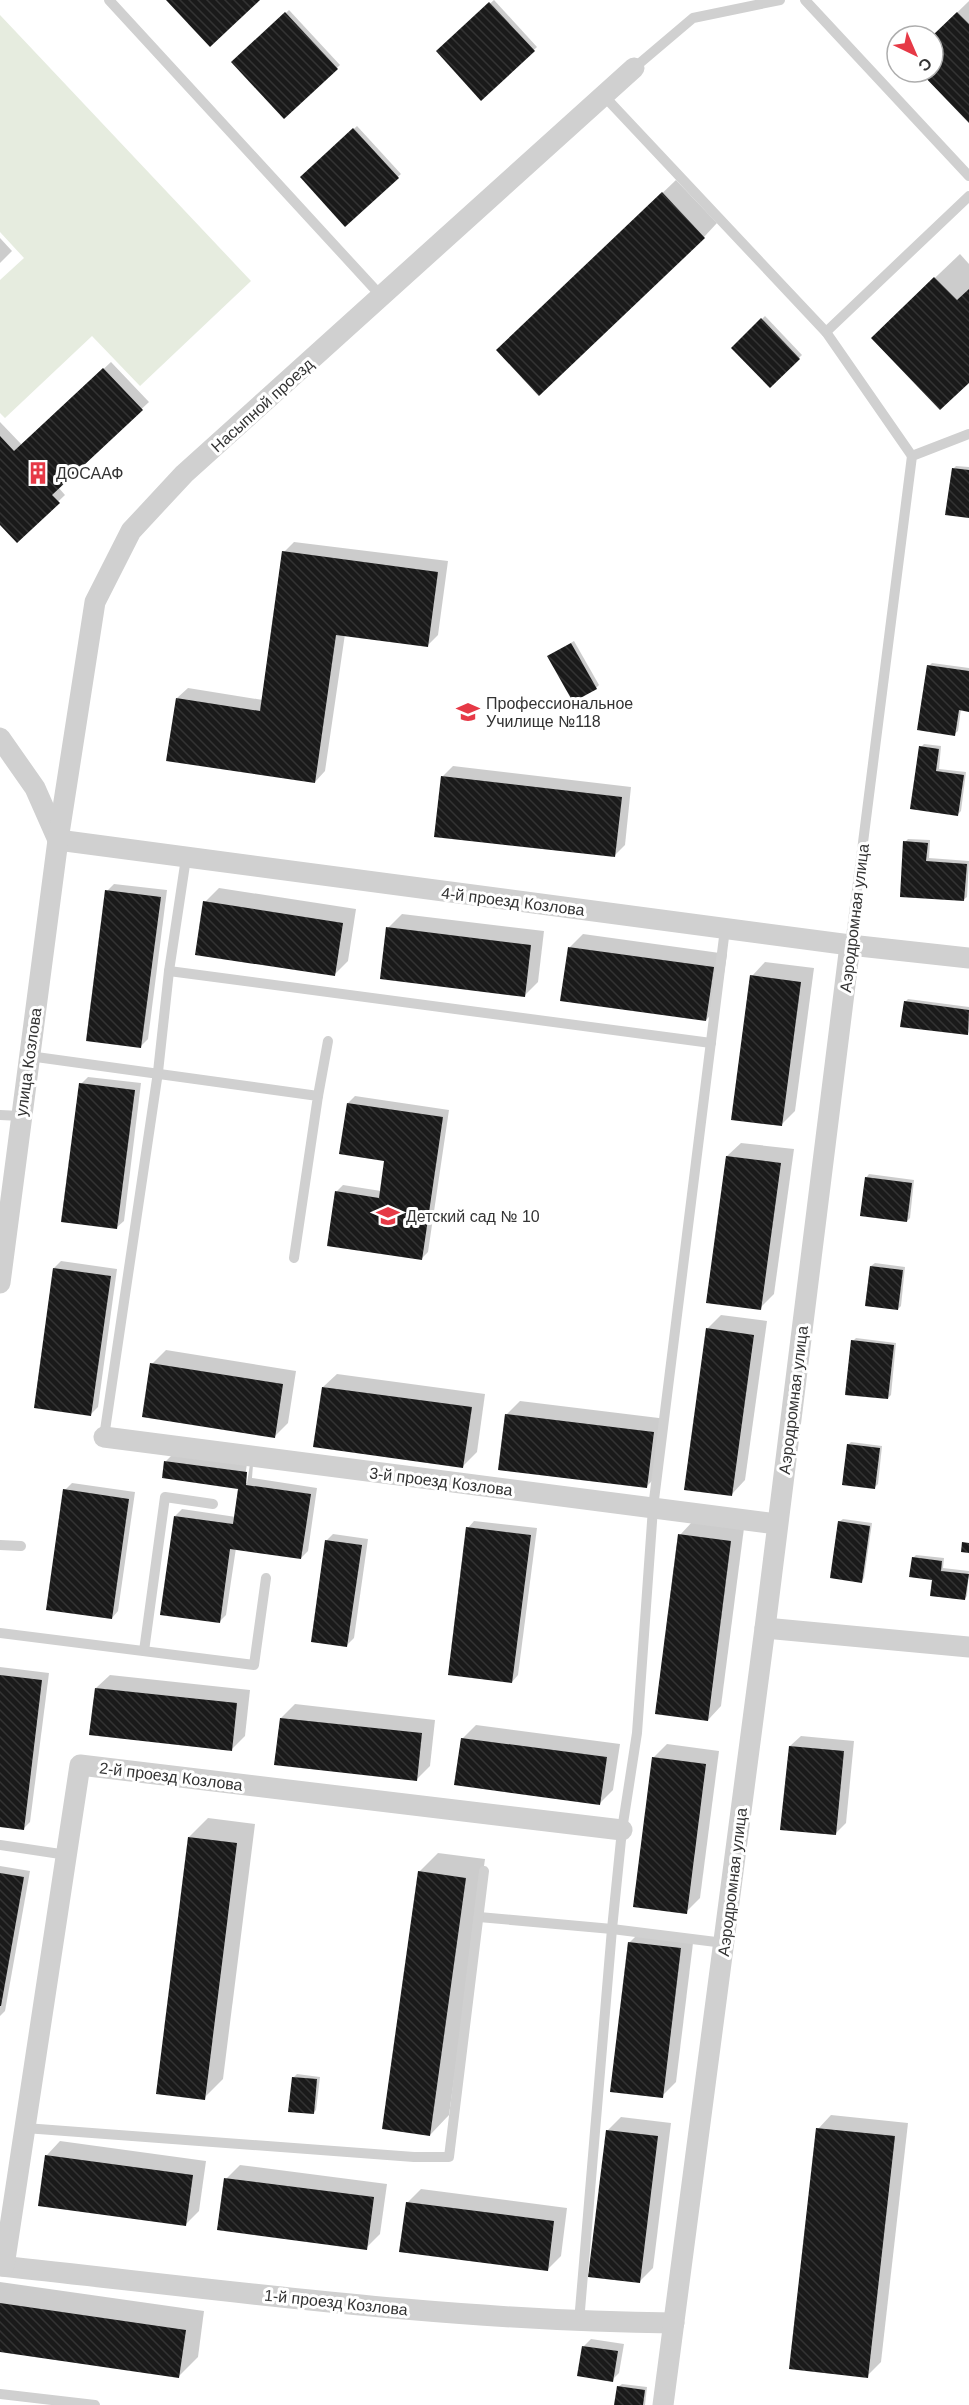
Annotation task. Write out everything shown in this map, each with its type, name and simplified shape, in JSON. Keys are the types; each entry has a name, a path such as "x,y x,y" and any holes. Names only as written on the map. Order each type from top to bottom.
{"street":[{"name":"Насыпной проезд","path":"58,840 95,602 131,531 184,474 605,97 634,68"},
{"path":"0,738 35,788 58,840"},
{"name":"4-й проезд Козлова","path":"58,840 725,929 969,957"},
{"name":"улица Козлова","path":"0,1283 10,1116 29,1056 58,840"},
{"name":"Аэродромная улица","path":"663,2405 765,1628 850,945"},
{"name":"3-й проезд Козлова","path":"104,1437 777,1524"},
{"path":"765,1628 969,1647"},
{"name":"2-й проезд Козлова","path":"2,2266 81,1765 622,1830"},
{"name":"1-й проезд Козлова","path":"2,2266 359,2306 579,2322 674,2323"}],"lane":[{"path":"109,0 382,297"},
{"path":"634,68 693,18 780,0"},
{"path":"806,0 969,176"},
{"path":"605,97 826,332 912,456 968,435"},
{"path":"826,332 969,196"},
{"name":"Аэродромная улица","path":"850,945 912,456"},
{"path":"104,1437 158,1072 169,970 186,858"},
{"path":"579,2322 612,1929 622,1830 637,1733 653,1508 725,929"},
{"path":"169,970 711,1043"},
{"path":"294,1258 328,1041"},
{"path":"29,1056 158,1072 318,1096"},
{"path":"144,1651 165,1497 213,1504"},
{"path":"0,1545 21,1546"},
{"path":"0,1633 254,1665 266,1578"},
{"path":"0,1845 67,1855"},
{"path":"25,2128 414,2157 449,2157 484,1871"},
{"path":"479,1917 612,1929 724,1943"},
{"path":"0,2394 95,2405"}],"shaded area":[{"path":"0,15 251,281 140,386 92,336 5,418 0,413 0,280 24,258 0,232"}],"building":[{"path":"166,0 260,0 210,47"},
{"path":"489,2 535,51 481,101 436,51"},
{"path":"285,12 338,69 284,119 231,62"},
{"path":"957,12 969,24 969,123 932,84 945,84 944,24"},
{"path":"353,128 399,178 345,227 300,177"},
{"path":"662,192 705,238 539,396 496,350"},
{"path":"934,277 957,300 969,289 969,383 940,410 871,338"},
{"path":"761,318 800,359 770,388 731,348"},
{"name":"ДОСААФ","path":"103,368 143,410 52,495 60,503 17,543 0,525 0,436 14,451"},
{"path":"952,468 969,470 969,518 945,515"},
{"path":"282,551 438,572 428,647 336,635 315,783 166,761 176,698 260,711"},
{"path":"571,643 597,689 573,702 547,656"},
{"path":"927,665 969,671 969,712 959,710 955,736 917,730"},
{"path":"919,746 939,749 936,771 964,775 958,816 910,809"},
{"path":"441,776 622,797 615,857 434,837"},
{"path":"903,841 928,843 926,861 967,864 964,901 900,897"},
{"path":"105,890 161,897 141,1048 86,1041"},
{"path":"203,901 343,923 335,976 195,955"},
{"path":"386,927 531,945 525,997 380,979"},
{"path":"568,947 714,967 706,1021 560,1001"},
{"path":"750,975 801,982 782,1126 731,1120"},
{"path":"904,1001 969,1010 968,1035 900,1027"},
{"path":"79,1083 135,1090 117,1229 61,1222"},
{"path":"347,1103 443,1117 422,1260 327,1246 335,1191 379,1198 384,1161 339,1154"},
{"path":"726,1156 781,1163 761,1310 706,1303"},
{"path":"865,1177 912,1183 907,1222 860,1216"},
{"path":"870,1266 903,1270 898,1310 865,1306"},
{"path":"53,1268 111,1276 91,1416 34,1408"},
{"path":"706,1328 754,1335 732,1496 684,1490"},
{"path":"851,1340 894,1345 888,1399 845,1395"},
{"path":"150,1363 283,1384 275,1438 142,1417"},
{"path":"322,1387 472,1407 463,1468 313,1447"},
{"path":"505,1414 654,1432 647,1488 498,1470"},
{"path":"847,1444 880,1448 875,1489 842,1485"},
{"path":"164,1461 247,1472 246,1485 311,1494 301,1559 230,1549 220,1623 160,1615 174,1516 233,1524 238,1489 162,1478"},
{"path":"63,1489 129,1499 112,1619 46,1610"},
{"path":"838,1521 870,1526 862,1583 830,1578"},
{"path":"466,1527 531,1535 512,1683 448,1675"},
{"path":"678,1534 731,1541 708,1721 655,1714"},
{"path":"325,1540 362,1545 347,1647 311,1642"},
{"path":"962,1542 969,1543 969,1553 961,1552"},
{"path":"912,1557 942,1561 941,1571 969,1574 965,1600 930,1596 932,1580 909,1577"},
{"path":"0,1675 42,1680 24,1830 0,1827"},
{"path":"95,1688 237,1703 232,1751 89,1735"},
{"path":"280,1718 422,1733 417,1781 274,1765"},
{"path":"461,1738 607,1757 600,1805 454,1785"},
{"path":"789,1746 844,1751 836,1835 780,1830"},
{"path":"652,1757 706,1764 687,1914 633,1907"},
{"path":"188,1837 237,1843 205,2100 156,2094"},
{"path":"418,1871 466,1878 430,2136 382,2129"},
{"path":"0,1873 24,1877 1,2006 0,2006"},
{"path":"628,1942 681,1948 663,2098 610,2092"},
{"path":"292,2077 317,2079 314,2114 288,2112"},
{"path":"816,2128 895,2136 868,2378 789,2369"},
{"path":"606,2130 658,2136 640,2283 588,2277"},
{"path":"45,2155 193,2175 186,2226 38,2206"},
{"path":"224,2178 374,2197 367,2250 217,2230"},
{"path":"406,2202 554,2221 548,2271 399,2252"},
{"path":"0,2303 186,2330 179,2378 0,2352"},
{"path":"582,2346 618,2351 613,2382 577,2376"},
{"path":"617,2386 645,2390 643,2405 614,2405"}],"place":[{"name":"ДОСААФ","path":"38,473"},
{"name":"Профессиональное Училище №118","path":"468,712"},
{"name":"Детский сад № 10","path":"388,1216"}]}
